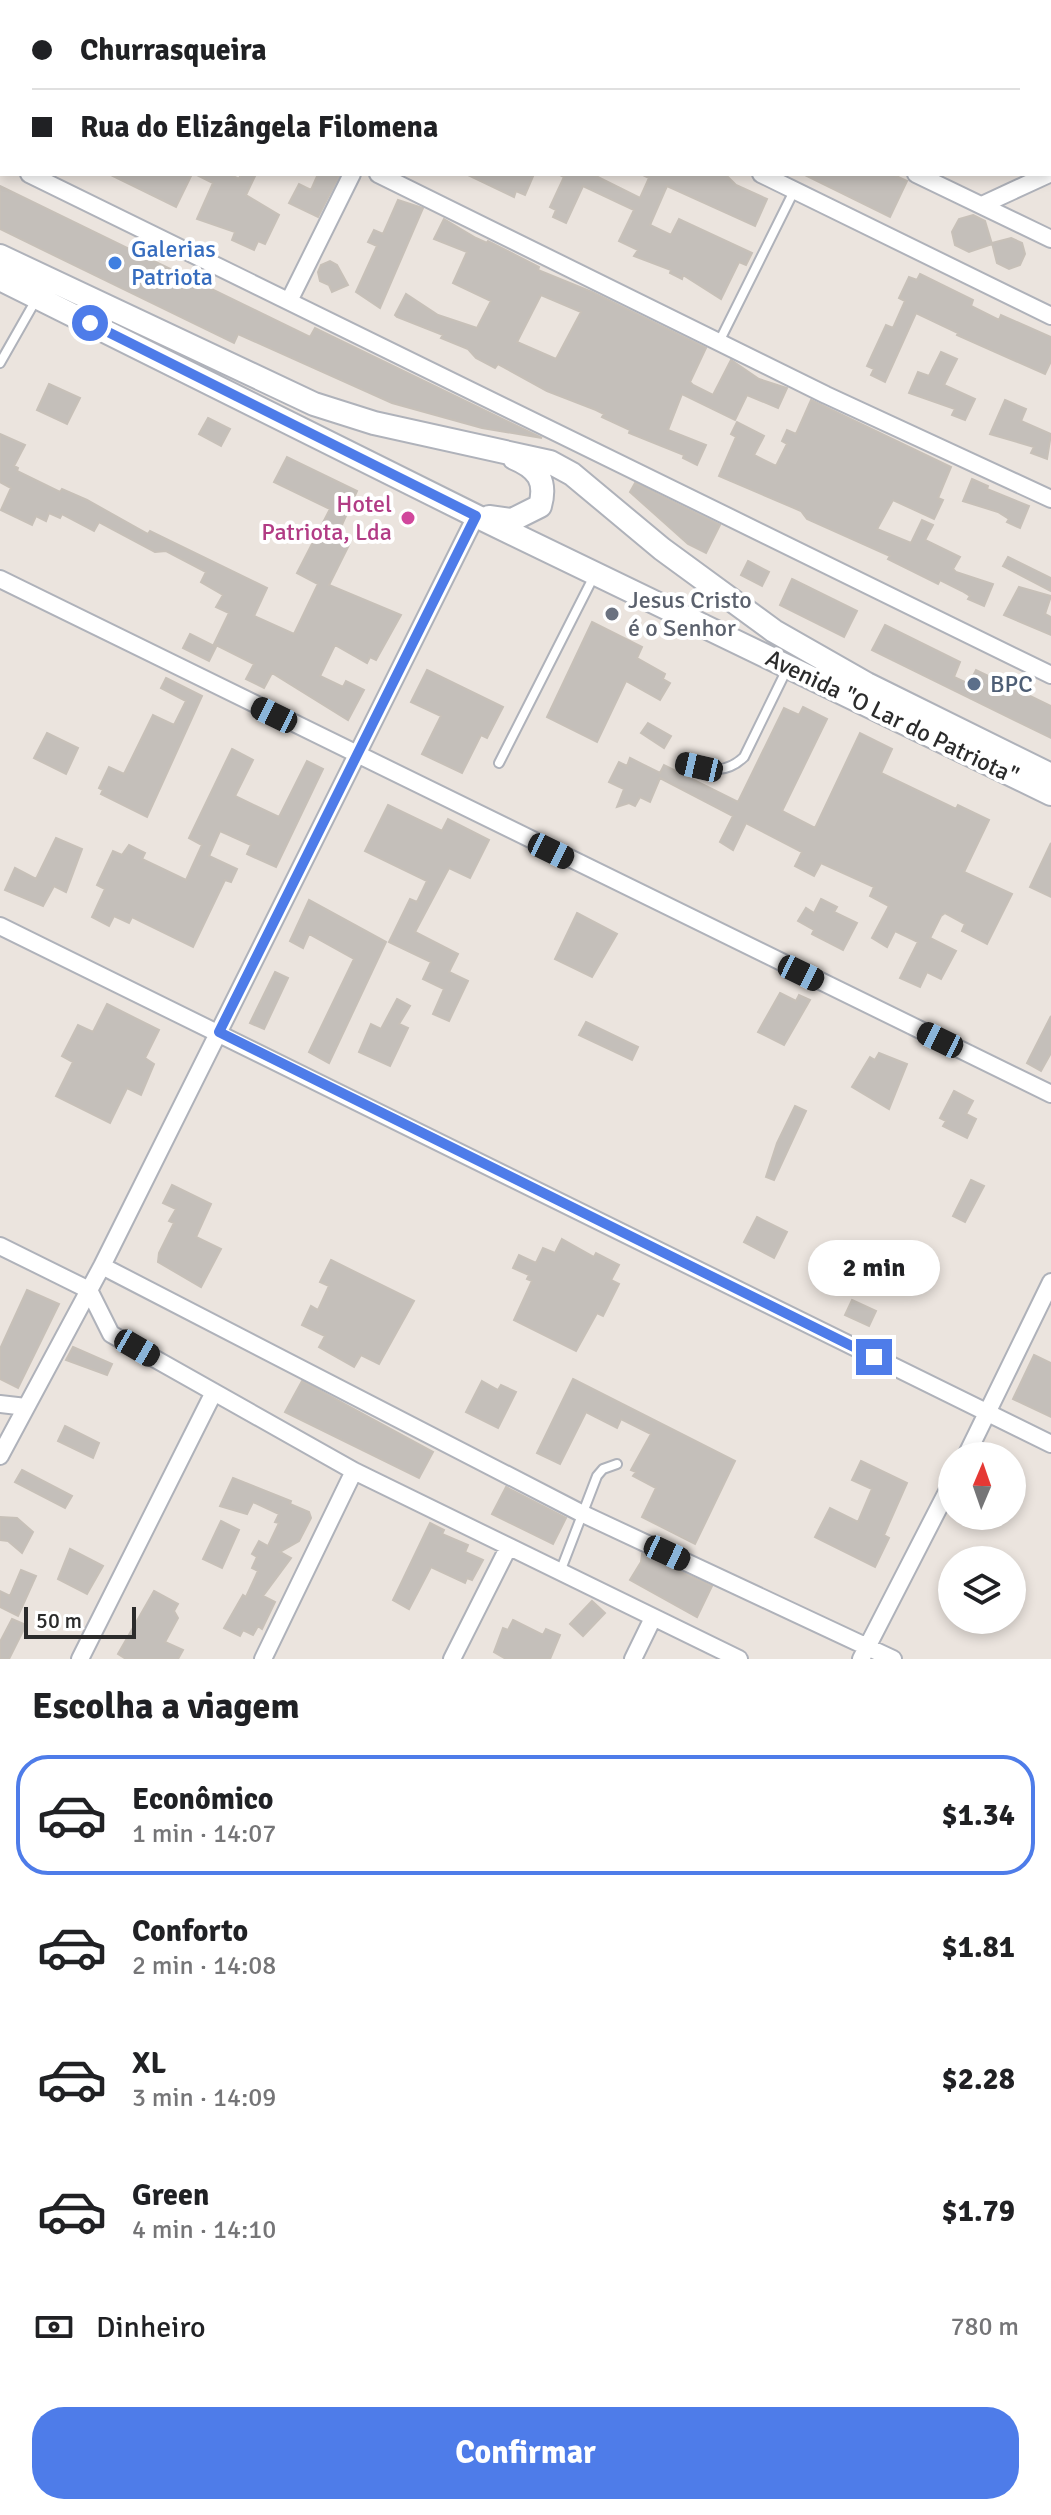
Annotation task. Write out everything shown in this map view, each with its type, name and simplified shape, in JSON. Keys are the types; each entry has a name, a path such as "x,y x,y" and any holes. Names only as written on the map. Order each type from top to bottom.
{"main road":[{"name":"Avenida \"O Lar do Patriota\"","path":"0,256 314,404 374,423 471,446 526,454 572,474 694,574 774,631 867,684 1051,775"},
{"name":"Avenida \"O Lar do Patriota\"","path":"0,279 476,516 1051,794"},
{"path":"471,446 518,459 533,468 541,477 544,492 540,506 512,520 476,516"}],"street":[{"path":"33,176 1051,675"},
{"path":"289,301 351,176"},
{"path":"382,176 719,342 1051,499"},
{"path":"765,176 1051,316"},
{"path":"920,176 1051,239"},
{"path":"982,205 1044,176"},
{"path":"0,1456 102,1266 476,516"},
{"path":"0,579 1051,1094"},
{"path":"0,926 1051,1444"},
{"path":"0,1246 89,1290 111,1334 354,1471 739,1659"},
{"path":"102,1266 581,1513 865,1653 893,1659"},
{"path":"973,1442 1051,1282"},
{"path":"80,1659 214,1392"},
{"path":"0,1404 26,1407"},
{"path":"263,1659 354,1471"},
{"path":"865,1653 938,1510"},
{"path":"452,1659 508,1548"},
{"path":"633,1659 653,1618"}],"lane":[{"path":"719,342 794,190"},
{"path":"0,363 38,297"},
{"path":"499,763 595,573"},
{"path":"681,763 717,772 733,768 744,757 789,666"},
{"path":"559,1573 597,1476 617,1464"}],"building":[{"path":"113,176 191,176 176,207"},
{"path":"199,176 233,176 239,179 240,176 255,176 246,195 279,215 265,244 258,241 254,250 232,240 235,232 197,219 213,183"},
{"path":"317,176 339,176 318,217 289,203 299,184 311,190"},
{"path":"470,176 533,176 525,195 516,191 514,197"},
{"path":"596,176 640,198 649,178 645,176 727,176 736,185 767,199 755,226 667,186 650,225 671,235 679,219 752,253 746,265 739,262 721,299 683,275 682,279 670,273 671,270 634,256 638,250 619,241 634,210 583,186 566,223 553,217 556,210 550,207 564,177"},
{"path":"807,176 896,176 907,181 890,217"},
{"path":"0,186 310,337 315,328 542,438 482,428 392,403 238,334 234,343 0,229"},
{"path":"398,200 423,208 380,308 356,292 377,246 368,242 374,230 383,234"},
{"path":"973,215 985,221 992,244 969,252 955,245 952,232 959,219"},
{"path":"444,219 476,238 539,267 538,270 592,292 706,348 690,382 693,385 713,395 731,360 759,379 787,388 778,408 747,395 735,420 682,394 668,430 706,445 697,465 683,458 684,455 629,433 630,430 602,417 604,414 596,410 547,391 498,364 495,368 476,358 468,349 441,338 443,335 395,315 406,294 438,315 477,328 491,301 453,283 467,252 434,239","holes":["541,295 581,312 556,359 517,342"]},
{"path":"1011,238 1022,243 1025,254 1020,265 1009,269 997,263 992,243"},
{"path":"330,261 337,265 348,285 332,292 329,285 320,281 318,272 321,265"},
{"path":"920,274 973,300 971,306 999,320 1001,315 1051,337 1051,361 1045,374 916,313 885,382 871,375 874,369 867,366 886,325 893,328 905,301 899,298 909,277 917,280"},
{"path":"941,352 957,359 944,385 975,399 965,420 952,415 955,409 909,393 918,372 929,376"},
{"path":"49,384 80,398 67,424 37,410"},
{"path":"811,400 951,467 938,498 943,500 934,519 893,500 877,529 911,543 922,520 933,525 925,540 960,557 953,569 956,572 993,584 984,606 940,580 938,584 888,559 890,556 807,519 801,511 719,476 736,437 731,434 737,422 764,436 754,455 776,466 787,444 782,441 787,430 796,434"},
{"path":"1005,400 1026,409 1021,421 1051,434 1047,459 1031,453 1034,447 990,434"},
{"path":"208,418 230,429 221,446 199,434"},
{"path":"0,434 25,445 14,466 18,468 17,471 60,492 62,489 87,500 148,534 150,531 267,588 254,616 294,634 318,584 297,573 330,509 274,482 287,457 357,491 341,527 340,536 351,541 329,585 401,615 376,660 370,657 367,663 335,645 320,676 343,687 346,681 364,690 348,720 272,673 264,688 246,679 254,664 214,644 229,613 216,607 223,595 201,582 206,572 166,551 155,552 99,522 94,531 62,514 60,518 49,513 46,521 36,516 32,525 1,510 11,488 0,482"},
{"path":"972,479 988,486 987,489 1029,506 1020,528 1007,522 1009,519 998,512 963,501"},
{"path":"635,483 720,525 706,553 688,544 630,492"},
{"path":"1008,557 1051,578 1051,591 1003,566"},
{"path":"748,561 769,572 762,586 741,575"},
{"path":"792,579 857,611 844,637 780,605"},
{"path":"1019,587 1051,596 1045,614 1051,617 1051,635 1004,615"},
{"path":"592,622 642,647 637,658 665,674 663,679 670,683 660,700 626,681 597,742 547,717"},
{"path":"885,625 960,662 954,677 969,684 976,670 1051,706 1051,738 872,650"},
{"path":"190,634 216,647 209,661 183,648"},
{"path":"427,670 503,707 487,738 481,735 462,773 422,754 441,716 411,702"},
{"path":"166,678 202,696 147,817 101,794 103,790 99,788 109,767 124,774 153,715 174,725 186,701 161,688"},
{"path":"803,707 827,719 782,811 815,828 860,733 892,749 881,773 956,809 958,805 989,820 964,872 1012,894 987,944 962,931 965,924 945,913 941,916 930,938 956,951 941,979 927,972 920,987 900,978 918,942 895,931 887,947 872,938 889,906 870,896 874,887 821,863 814,876 795,866 802,852 746,823 733,850 720,842 733,816 660,778 650,802 640,797 635,806 629,803 617,807 624,789 609,782 619,762 627,766 630,758 660,773 664,765 738,802 784,708 799,715"},
{"path":"648,723 671,736 664,748 641,733"},
{"path":"47,733 78,748 66,774 34,758"},
{"path":"232,749 253,760 235,796 279,817 307,761 323,769 276,867 247,854 251,845 220,831 209,856 237,869 231,882 225,880 193,947 132,917 129,923 114,916 109,926 92,917 105,889 97,885 113,851 122,855 129,845 145,853 142,859 186,880 202,845 189,838"},
{"path":"388,805 442,831 448,819 489,840 470,878 449,868 415,932 458,954 449,972 468,981 449,1021 433,1014 444,989 423,979 431,962 389,942 410,899 417,902 427,881 365,851"},
{"path":"56,838 82,849 66,892 54,886 43,906 5,890 15,868 36,879"},
{"path":"1051,843 1051,897 1030,887"},
{"path":"821,899 837,907 834,912 857,923 843,950 812,934 814,930 798,921 806,908 814,913"},
{"path":"309,900 386,942 329,1063 309,1052 354,959 309,934 303,948 290,941"},
{"path":"577,913 617,934 592,977 555,959"},
{"path":"275,972 288,978 264,1029 250,1023"},
{"path":"780,993 796,1001 799,995 810,1000 784,1045 758,1032"},
{"path":"397,999 410,1006 399,1024 408,1028 390,1066 359,1052 371,1024 381,1029"},
{"path":"107,1004 159,1030 145,1058 154,1064 141,1095 127,1088 110,1123 56,1096 73,1062 62,1056 78,1025 93,1032"},
{"path":"1051,1016 1051,1053 1041,1071 1027,1063"},
{"path":"586,1022 638,1047 632,1060 579,1035"},
{"path":"879,1053 907,1064 889,1109 852,1087 870,1057 875,1060"},
{"path":"954,1091 973,1101 966,1114 976,1119 967,1138 943,1126 946,1121 940,1118"},
{"path":"795,1106 806,1111 774,1180 766,1177 777,1143"},
{"path":"971,1180 984,1186 965,1222 953,1216"},
{"path":"172,1185 211,1204 196,1237 221,1249 201,1287 158,1262 159,1253 174,1223 169,1221 176,1209 163,1203"},
{"path":"757,1217 787,1232 774,1258 744,1242"},
{"path":"562,1239 594,1257 596,1253 619,1265 611,1280 619,1284 603,1316 597,1313 576,1351 514,1320 532,1281 527,1279 529,1275 513,1268 519,1255 536,1263 543,1248 555,1253"},
{"path":"331,1260 414,1301 379,1364 361,1355 354,1367 319,1347 325,1336 302,1325 311,1306 318,1310 329,1286 320,1282"},
{"path":"27,1290 59,1304 18,1388 0,1379 0,1349"},
{"path":"852,1300 876,1311 869,1326 845,1315"},
{"path":"73,1347 112,1364 107,1375 66,1360"},
{"path":"1034,1355 1051,1363 1051,1417 1013,1399"},
{"path":"573,1379 735,1461 695,1544 642,1517 656,1488 633,1476 636,1472 631,1470 651,1434 621,1419 617,1428 586,1412 560,1464 537,1453"},
{"path":"302,1381 433,1452 419,1478 285,1412"},
{"path":"482,1381 498,1390 501,1385 516,1392 498,1428 466,1412"},
{"path":"65,1426 99,1443 93,1458 58,1441"},
{"path":"861,1461 907,1483 884,1535 889,1538 875,1567 815,1537 830,1508 858,1522 872,1489 852,1480"},
{"path":"22,1470 72,1496 65,1508 15,1482"},
{"path":"233,1478 291,1501 290,1504 309,1512 311,1518 299,1541 280,1552 291,1558 263,1596 275,1602 262,1629 258,1626 253,1635 243,1630 240,1636 224,1628 243,1595 246,1597 258,1571 252,1568 257,1557 252,1554 259,1541 268,1546 279,1523 275,1522 279,1514 253,1502 247,1514 220,1506"},
{"path":"506,1487 566,1518 553,1544 492,1514"},
{"path":"0,1517 17,1518 33,1532 22,1553 8,1541 0,1540"},
{"path":"221,1521 239,1530 222,1568 203,1559"},
{"path":"430,1523 444,1530 442,1534 468,1545 465,1552 483,1560 472,1580 467,1578 465,1583 431,1567 409,1609 393,1600"},
{"path":"70,1549 103,1566 87,1594 58,1579"},
{"path":"642,1554 712,1586 697,1617 630,1580 641,1562"},
{"path":"21,1570 36,1576 18,1616 0,1607 0,1591 10,1596"},
{"path":"154,1591 178,1604 174,1611 178,1618 165,1642 183,1650 178,1659 126,1659 118,1654"},
{"path":"592,1601 605,1613 583,1636 570,1624"},
{"path":"12,1619 26,1625 9,1659 0,1659 0,1642"},
{"path":"513,1620 543,1635 546,1629 560,1635 550,1659 506,1659 494,1652 503,1628 508,1630"}],"place":[{"name":"Galerias Patriota","path":"115,263"},
{"name":"Hotel Patriota, Lda","path":"408,518"},
{"name":"Jesus Cristo é o Senhor","path":"612,614"},
{"name":"BPC","path":"974,684"}],"route":[{"path":"90,323 476,516 219,1032 874,1357"}]}
